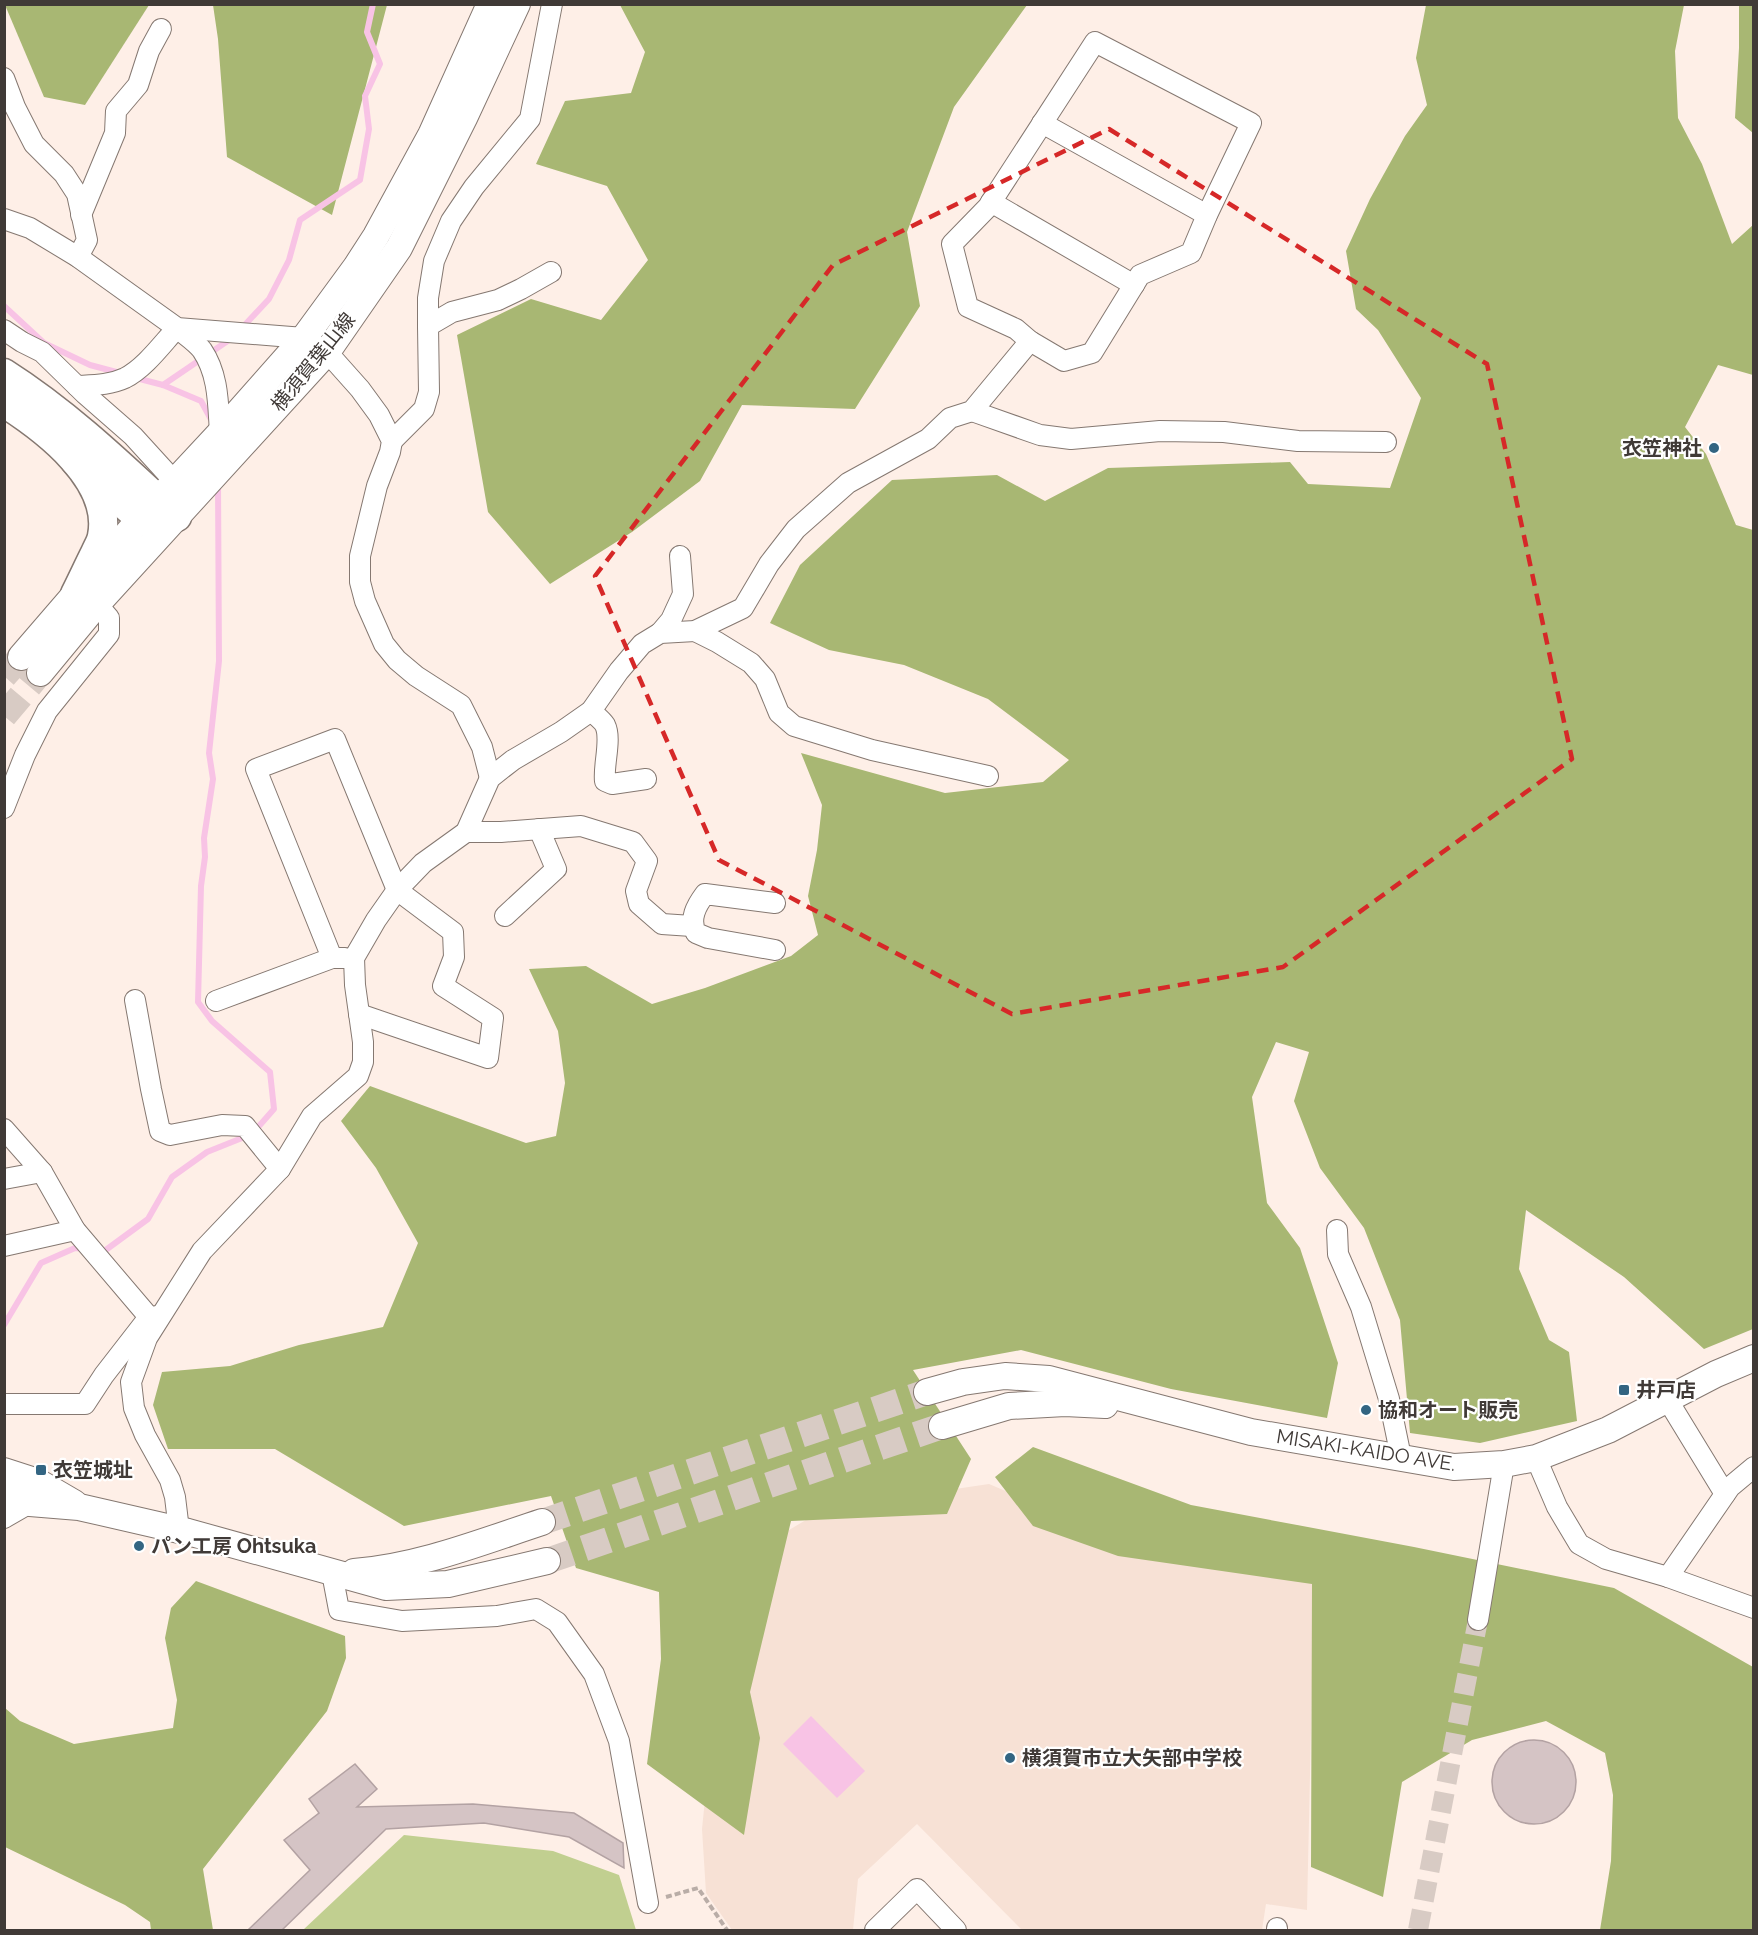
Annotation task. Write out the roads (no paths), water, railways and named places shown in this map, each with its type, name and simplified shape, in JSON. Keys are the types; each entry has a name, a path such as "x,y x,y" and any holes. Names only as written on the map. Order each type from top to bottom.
{"highway":[{"path":"4,373 59,412 162,504"},
{"path":"4,403 43,430 75,461 88,476 96,494 102,516 102,537 86,599"},
{"path":"75,461 162,504"}],"main road":[{"name":"横須賀葉山線","path":"30,665 220,433 304,338 376,236 431,135 490,4"},
{"name":"横須賀葉山線","path":"86,599 162,504 327,352 399,248 464,118 517,4"},
{"name":"MISAKI-KAIDO AVE.","path":"927,1392 963,1382 1005,1376 1049,1379 1251,1432 1454,1467 1504,1464 1536,1458 1608,1430 1716,1374 1754,1358"},
{"path":"1005,1376 1014,1395 1009,1406"},
{"name":"MISAKI-KAIDO AVE.","path":"942,1426 1009,1406 1065,1403 1125,1406 1174,1412"},
{"path":"4,1471 38,1482 79,1507"},
{"path":"4,1496 30,1503 79,1507 179,1530 386,1587 448,1584 547,1561"},
{"path":"332,1573 384,1570 438,1556 542,1522"}],"street":[{"path":"490,778 482,747 461,705 416,676 397,660 384,644 365,601 360,582 360,556 376,486 390,452 392,441 424,410 429,392 428,298 434,261 451,221 474,187 530,119 552,4"},
{"path":"81,215 115,133 116,111 138,85 149,51 161,29"},
{"path":"1095,42 1251,123 1191,253 1140,275 1092,353 1064,362 1030,341 1016,328 968,307 952,244 991,202 1095,42"},
{"path":"4,78 10,105 34,144 64,174 77,194 87,240 78,256"},
{"path":"1042,123 1207,215"},
{"path":"991,202 1134,285"},
{"path":"4,219 30,228 78,256 177,328 201,349 216,384 220,433"},
{"path":"428,326 452,312 498,300 551,272"},
{"path":"177,328 304,338 327,352 360,389 379,415 392,441"},
{"path":"77,386 108,384 126,377 145,362 177,328"},
{"path":"4,330 42,352 134,436 162,504"},
{"path":"660,633 694,631 743,608 768,564 796,529 848,483 928,439 950,418 972,411 1030,341"},
{"path":"972,411 1040,435 1071,440 1160,431 1224,432 1298,441 1386,442"},
{"path":"4,1404 85,1404 104,1375 154,1316 202,1251 280,1169 312,1116 358,1076 363,1062 363,1042 355,985 354,958 376,920 397,890 423,863 466,832 490,778 513,760 561,732 591,711 619,671 642,644 660,633 670,620 683,594 680,556"},
{"path":"4,808 25,755 47,711 109,634 110,618 86,599"},
{"path":"694,631 751,663 765,679 779,713 794,726 872,750 988,776"},
{"path":"591,711 605,725 608,739 603,770 605,781 612,784 646,779"},
{"path":"332,958 256,769 335,739 397,890 453,932 454,957 443,986 493,1018 488,1058 359,1014"},
{"path":"466,832 501,832 581,826 633,842 647,861 636,891 639,904 662,924 692,926"},
{"path":"506,916 556,869 540,829"},
{"path":"775,903 705,894 696,906 692,926 696,933 708,938 775,950"},
{"path":"216,1001 332,958 354,958"},
{"path":"135,1000 160,1131 170,1135 222,1125 246,1126 280,1169"},
{"path":"4,1129 42,1172 75,1230 154,1316"},
{"path":"4,1179 42,1172"},
{"path":"4,1246 75,1230"},
{"path":"1337,1230 1338,1254 1361,1308 1389,1399 1401,1457"},
{"path":"154,1316 131,1382 132,1391 134,1408 145,1435 170,1480 175,1497 179,1530"},
{"path":"1667,1399 1725,1494"},
{"path":"1536,1458 1557,1507 1579,1544 1606,1559 1668,1577 1754,1608"},
{"path":"1478,1620 1504,1464"},
{"path":"1668,1577 1730,1487 1754,1467"},
{"path":"4,1518 30,1503"},
{"path":"332,1573 339,1610 402,1621 497,1616 536,1609 557,1622 594,1674 619,1741 648,1903"},
{"path":"875,1930 917,1889 957,1930"}],"waterway":[{"path":"241,329 269,299 289,260 300,220 360,180 369,129 365,96 380,64 367,32 373,4"},
{"path":"4,306 44,343 90,365 120,373"},
{"path":"163,385 232,338"},
{"path":"136,378 163,385 201,401 213,423"},
{"path":"98,1251 103,1252 148,1219 172,1177 207,1152 252,1134 274,1109 270,1072 212,1021 198,1002 204,838 213,779 209,753 219,661 218,482"},
{"path":"4,1325 41,1263 75,1248 85,1249"}],"tunnel":[{"path":"4,676 21,657"},
{"path":"4,716 40,673"},
{"path":"542,1522 927,1392"},
{"path":"547,1561 942,1426"},
{"path":"1418,1930 1478,1620"}],"place":[{"name":"衣笠神社","path":"1714,448"},
{"name":"井戸店","path":"1624,1390"},
{"name":"協和オート販売","path":"1366,1410"},
{"name":"衣笠城址","path":"41,1470"},
{"name":"パン工房 Ohtsuka","path":"139,1546"},
{"name":"横須賀市立大矢部中学校","path":"1010,1758"}]}
